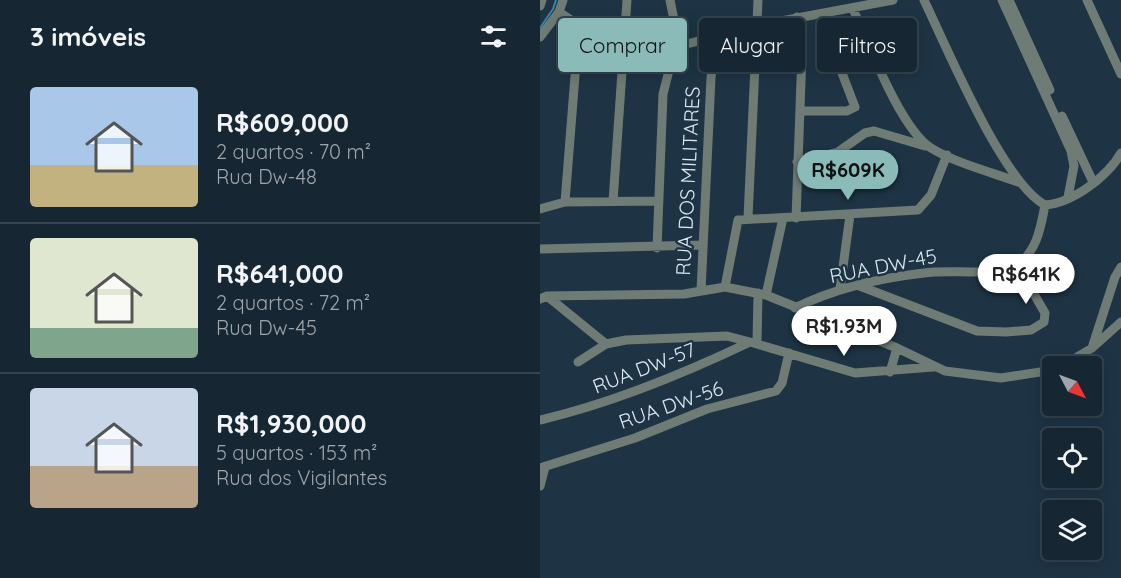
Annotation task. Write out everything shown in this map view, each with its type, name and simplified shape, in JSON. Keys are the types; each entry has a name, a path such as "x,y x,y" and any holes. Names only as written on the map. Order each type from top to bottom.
{"street":[{"path":"540,6 542,0"},
{"path":"540,37 559,12 563,0"},
{"path":"613,201 627,0"},
{"path":"670,0 674,18"},
{"path":"758,0 758,18"},
{"path":"793,18 854,9 893,0"},
{"path":"924,0 997,147 1021,183 1031,195 1045,205"},
{"path":"1002,0 1034,62"},
{"path":"1009,0 1061,122 1093,182"},
{"path":"1087,0 1121,74"},
{"path":"854,9 887,82 914,132 931,148"},
{"path":"559,12 571,20 578,38 565,202"},
{"path":"796,218 802,53 797,17"},
{"path":"1109,50 1121,53"},
{"path":"657,248 663,94 669,72"},
{"name":"RUA DOS MILITARES","path":"700,291 712,72"},
{"path":"725,287 743,219 754,72"},
{"path":"800,111 847,111 855,107 842,72"},
{"path":"1061,122 1073,159 1068,197"},
{"path":"797,162 838,152 865,133 873,131 931,148 1021,183"},
{"path":"1045,205 1068,197 1093,182 1109,170 1121,153"},
{"path":"743,219 918,210 931,195 947,155"},
{"path":"540,209 565,202 658,201"},
{"path":"857,285 977,331 1006,333 1031,330 1044,322 1043,306 1017,264 1034,244 1045,205"},
{"path":"840,289 850,214"},
{"path":"754,342 762,294 783,218"},
{"path":"540,249 657,248 701,245"},
{"name":"RUA DW-45","path":"795,308 840,289 857,285 924,273 995,270 1017,264"},
{"path":"1092,348 1115,277 1121,267"},
{"path":"543,298 684,294 725,287 762,294 897,348 933,367 967,376 1001,378 1042,372"},
{"path":"543,298 606,344"},
{"path":"1079,356 1092,348 1121,322"},
{"path":"578,363 606,344 626,340 727,336 855,373 933,367"},
{"name":"RUA DW-57","path":"540,420 588,409 708,363 754,342"},
{"path":"890,372 897,348"},
{"name":"RUA DW-56","path":"543,467 634,438 707,409 776,391 782,383 789,354"},
{"path":"540,486 543,467"}],"waterway":[{"path":"540,28 553,9 556,0"}]}
